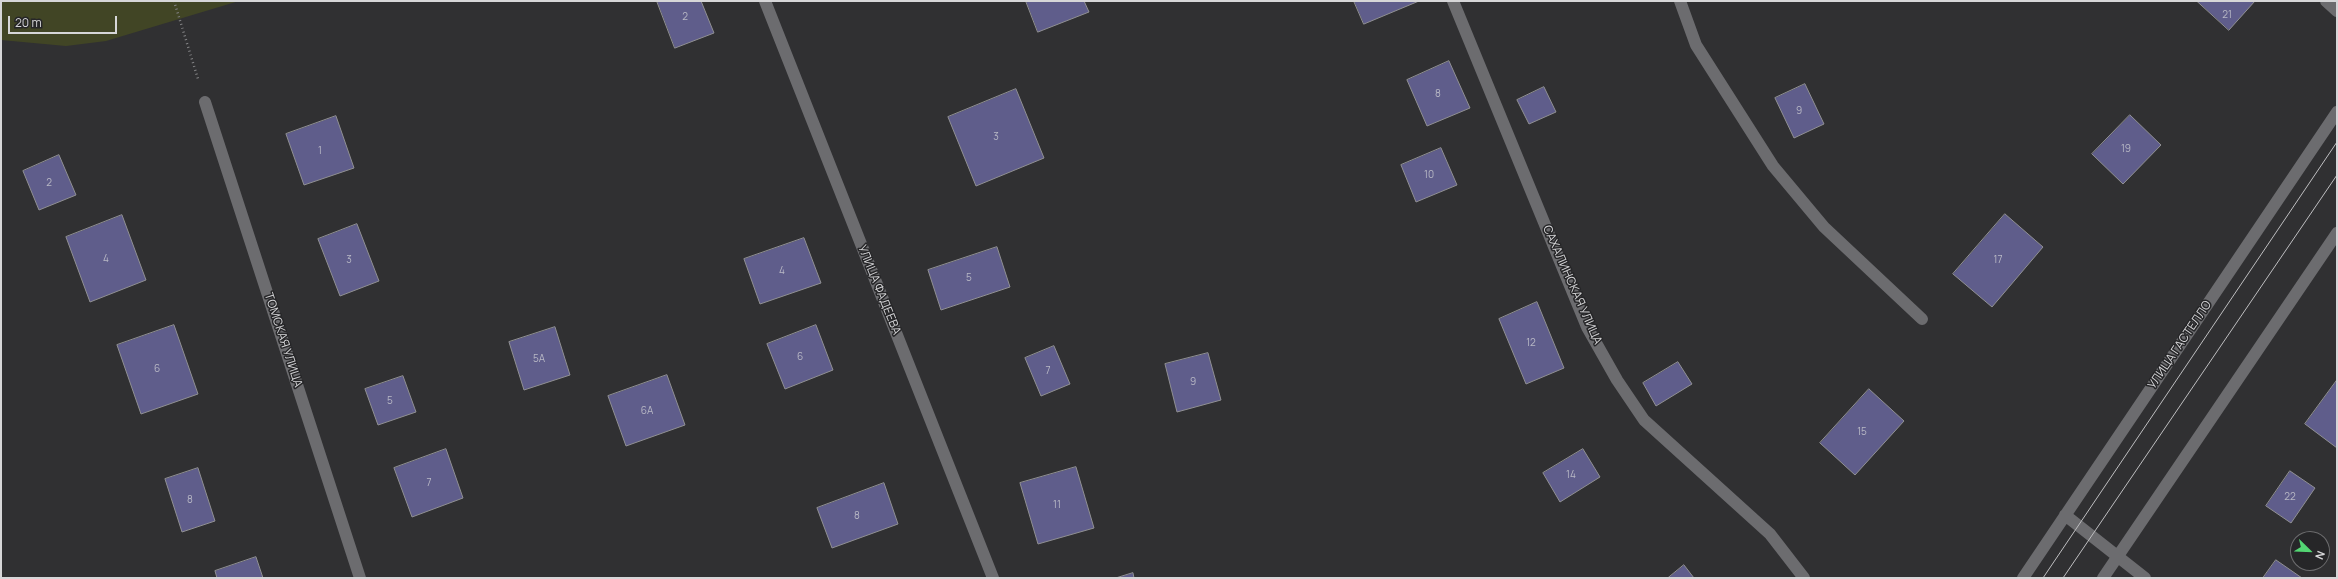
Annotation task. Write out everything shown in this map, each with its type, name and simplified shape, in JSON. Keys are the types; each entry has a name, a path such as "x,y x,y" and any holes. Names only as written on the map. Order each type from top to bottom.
{"street":[{"name":"УЛИЦА ФАДЕЕВА","path":"765,1 993,578"},
{"name":"САХАЛИНСКАЯ УЛИЦА","path":"1453,1 1587,327 1617,380 1644,420 1770,534 1804,578"},
{"path":"1680,1 1696,45 1773,166 1824,226 1922,319"},
{"path":"2326,1 2337,11"},
{"name":"ТОМСКАЯ УЛИЦА","path":"205,102 360,578"},
{"name":"УЛИЦА ГАСТЕЛЛО","path":"2023,578 2337,112"},
{"path":"2103,578 2337,233"},
{"path":"2065,515 2145,578"}],"path":[{"path":"174,1 205,102"}],"green space":[{"path":"1,1 239,1 106,41 66,46 1,40"}],"building":[{"path":"657,1 701,1 714,33 675,48"},
{"path":"1026,1 1084,1 1089,12 1038,32"},
{"path":"1354,1 1419,1 1364,24"},
{"path":"2197,1 2255,1 2229,30"},
{"path":"1449,61 1470,108 1427,126 1407,80"},
{"path":"1805,84 1824,124 1794,138 1775,98"},
{"path":"1544,87 1556,112 1529,124 1517,100"},
{"path":"1016,89 1044,158 976,186 948,117"},
{"path":"2130,115 2161,145 2123,184 2092,154"},
{"path":"336,116 354,168 304,185 286,134"},
{"path":"1441,148 1457,185 1416,202 1401,165"},
{"path":"59,155 76,195 39,210 23,171"},
{"path":"2005,214 2043,247 1992,307 1953,274"},
{"path":"122,215 146,280 90,302 66,237"},
{"path":"357,224 379,281 340,296 318,239"},
{"path":"804,238 821,283 760,304 744,259"},
{"path":"997,247 1010,287 941,310 928,270"},
{"path":"1537,302 1564,368 1526,384 1499,319"},
{"path":"174,325 198,394 141,414 117,345"},
{"path":"816,325 833,370 785,389 767,344"},
{"path":"555,327 570,375 524,390 509,342"},
{"path":"1054,346 1070,384 1041,396 1025,358"},
{"path":"1208,353 1221,400 1177,412 1165,364"},
{"path":"1678,362 1692,384 1656,406 1643,383"},
{"path":"667,375 685,425 626,446 608,396"},
{"path":"403,376 416,412 378,425 365,389"},
{"path":"2337,380 2337,448 2305,424"},
{"path":"1869,389 1904,421 1855,475 1820,443"},
{"path":"446,449 463,498 412,517 394,468"},
{"path":"1583,449 1600,477 1560,502 1543,473"},
{"path":"1076,467 1094,528 1038,544 1020,483"},
{"path":"198,468 215,521 182,532 165,479"},
{"path":"2290,471 2315,488 2291,523 2266,506"},
{"path":"884,483 898,524 832,548 817,508"},
{"path":"256,557 263,578 217,578 215,571"},
{"path":"2276,560 2302,578 2263,578"},
{"path":"1684,565 1694,578 1668,578"},
{"path":"1133,573 1134,578 1116,578"}],"tram line":[{"path":"2043,578 2337,142"},
{"path":"2063,578 2337,175"}]}
